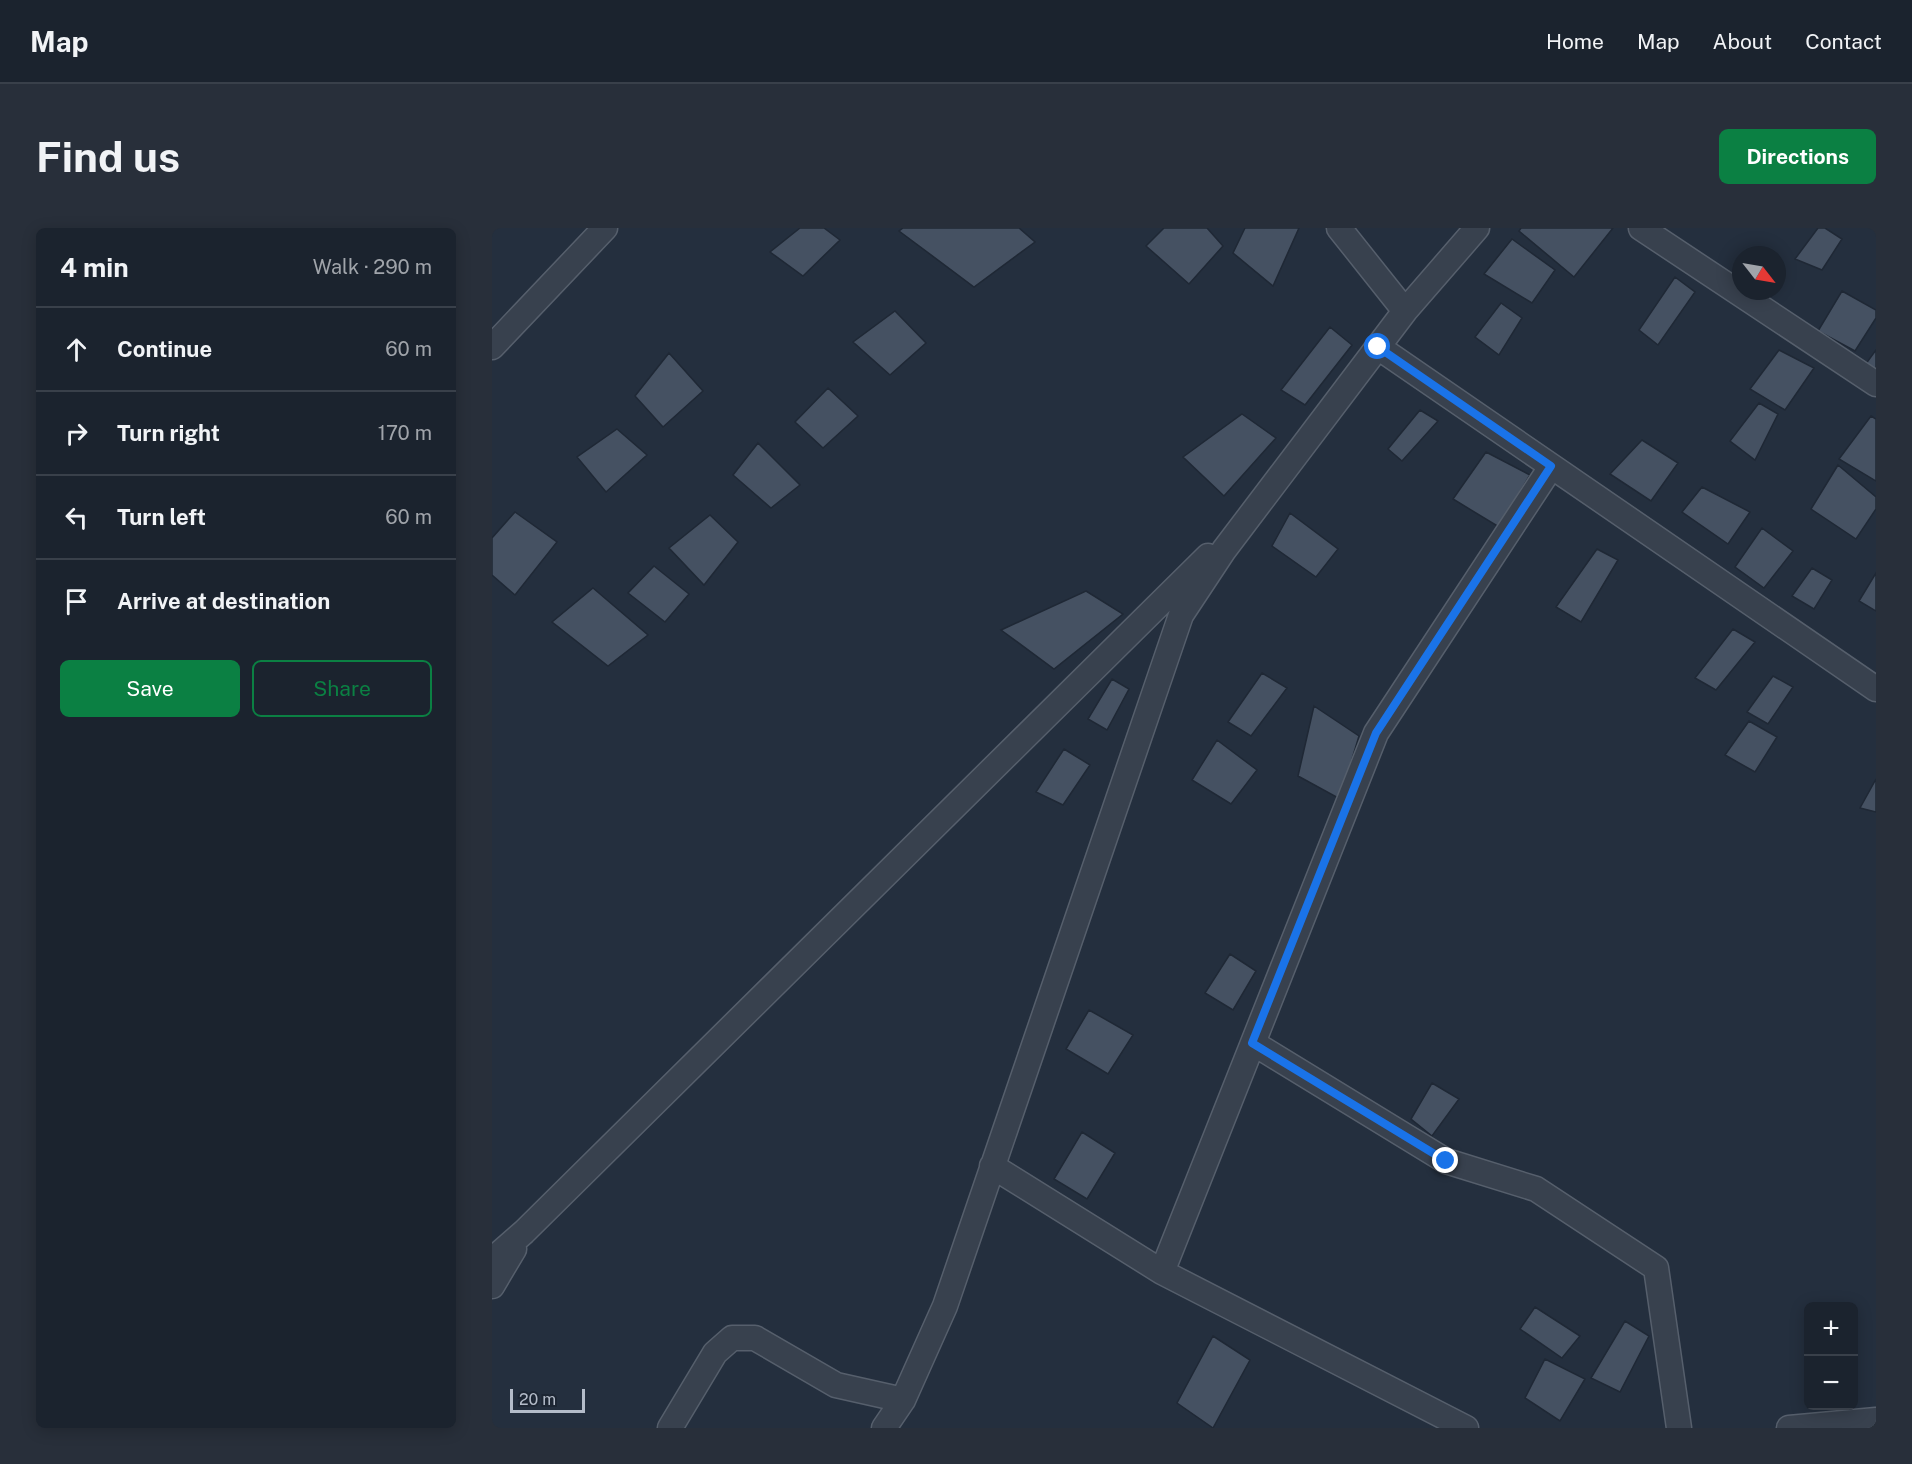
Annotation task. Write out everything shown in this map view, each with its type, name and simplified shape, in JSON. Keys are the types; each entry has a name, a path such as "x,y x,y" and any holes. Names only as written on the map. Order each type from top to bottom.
{"street":[{"path":"492,346 605,228"},
{"path":"1339,228 1405,311"},
{"path":"884,1428 903,1400 945,1306 1181,615 1252,512 1405,311 1477,228"},
{"path":"1641,228 1876,384"},
{"path":"1378,347 1876,689"},
{"path":"1162,1272 1376,733 1551,466"},
{"path":"492,1260 524,1232 1252,512"},
{"path":"1252,1043 1446,1161 1536,1190 1656,1268 1678,1428"},
{"path":"993,1166 1162,1272 1466,1428"},
{"path":"492,1286 524,1232"},
{"path":"670,1428 715,1353 732,1338 755,1338 836,1385 903,1400"},
{"path":"1789,1428 1876,1420"}],"building":[{"path":"800,228 824,228 840,240 803,276 770,252"},
{"path":"903,228 1019,228 1035,242 974,287 899,231"},
{"path":"1164,228 1207,228 1223,246 1189,284 1146,246"},
{"path":"1245,228 1299,228 1273,286 1233,253"},
{"path":"1521,228 1613,228 1574,277 1519,231"},
{"path":"1818,228 1825,228 1842,239 1822,270 1795,259"},
{"path":"1512,239 1555,270 1532,303 1484,274"},
{"path":"1675,277 1695,292 1658,345 1639,330"},
{"path":"1842,291 1876,310 1876,318 1855,351 1818,331"},
{"path":"1501,303 1522,318 1499,355 1475,337"},
{"path":"895,311 926,343 890,375 853,342"},
{"path":"1330,327 1352,345 1305,405 1281,390"},
{"path":"1779,350 1814,368 1785,410 1750,389"},
{"path":"1876,350 1876,372 1865,365"},
{"path":"669,353 703,391 663,427 635,396"},
{"path":"828,388 858,416 823,448 795,422"},
{"path":"1759,403 1778,414 1755,460 1730,441"},
{"path":"1420,410 1438,421 1402,461 1388,449"},
{"path":"1242,414 1276,438 1224,496 1183,457"},
{"path":"1871,416 1876,419 1876,481 1839,459"},
{"path":"617,429 647,455 606,492 577,457"},
{"path":"1642,440 1678,463 1651,501 1610,474"},
{"path":"758,443 800,485 771,508 733,475"},
{"path":"1486,452 1530,475 1499,527 1453,499"},
{"path":"1838,465 1876,497 1876,509 1856,539 1811,509"},
{"path":"1702,487 1750,512 1728,544 1682,512"},
{"path":"515,512 557,542 515,595 492,575 492,538"},
{"path":"1290,513 1338,549 1316,577 1272,546"},
{"path":"710,515 738,542 704,585 669,548"},
{"path":"1762,528 1793,551 1764,588 1735,567"},
{"path":"1597,549 1618,560 1581,622 1556,607"},
{"path":"654,566 689,594 665,622 628,593"},
{"path":"1812,568 1832,580 1814,609 1792,596"},
{"path":"1876,573 1876,611 1859,601"},
{"path":"593,588 648,635 608,666 552,622"},
{"path":"1086,591 1123,614 1054,669 1001,630"},
{"path":"1733,629 1755,642 1716,690 1695,678"},
{"path":"1262,673 1287,688 1251,736 1228,722"},
{"path":"1773,676 1793,687 1768,724 1747,712"},
{"path":"1112,679 1129,689 1107,730 1088,719"},
{"path":"1314,706 1359,736 1340,799 1298,776"},
{"path":"1749,721 1777,737 1755,772 1725,755"},
{"path":"1217,740 1257,770 1231,804 1192,780"},
{"path":"1064,749 1090,765 1063,805 1036,792"},
{"path":"1876,779 1876,812 1860,808"},
{"path":"1230,954 1256,971 1233,1010 1205,993"},
{"path":"1089,1010 1133,1035 1108,1074 1066,1049"},
{"path":"1432,1083 1459,1099 1432,1136 1411,1119"},
{"path":"1082,1132 1115,1153 1087,1199 1054,1179"},
{"path":"1535,1307 1580,1336 1562,1358 1520,1329"},
{"path":"1625,1321 1649,1336 1620,1392 1591,1378"},
{"path":"1213,1336 1250,1360 1213,1428 1177,1403"},
{"path":"1545,1359 1585,1379 1560,1421 1525,1398"}],"route":[{"path":"1378,347 1551,466 1376,733 1252,1043 1446,1161"}]}
